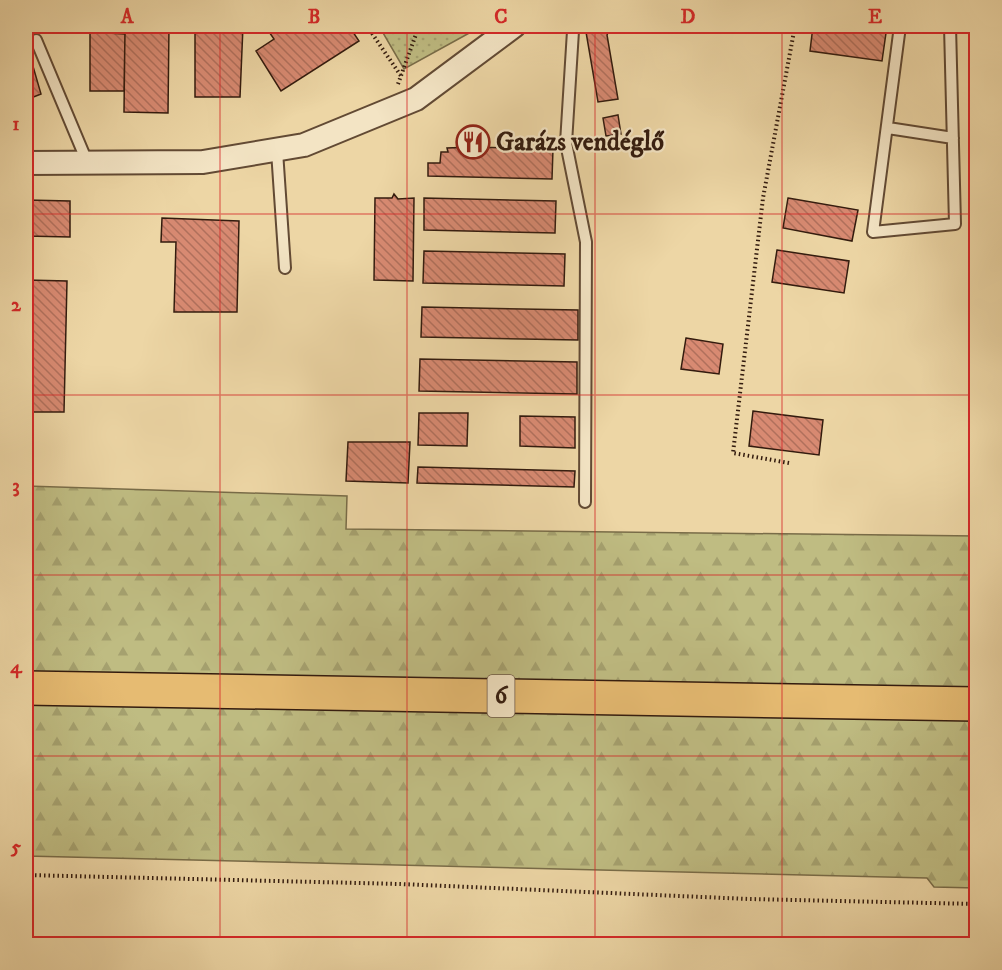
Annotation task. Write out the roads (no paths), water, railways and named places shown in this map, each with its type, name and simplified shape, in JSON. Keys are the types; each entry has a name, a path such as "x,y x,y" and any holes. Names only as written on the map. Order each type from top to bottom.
{"main road":[{"name":"6","path":"26,688 976,704"}],"street":[{"path":"26,163 203,162 303,145 416,99 514,26"}],"lane":[{"path":"570,26 573,31 566,143 586,242 585,502"},
{"path":"900,26 873,232 955,224 950,26"},
{"path":"36,40 88,164"},
{"path":"888,128 953,138"},
{"path":"277,151 285,268"}],"place":[{"name":"Garázs vendéglő","path":"473,142"}]}
